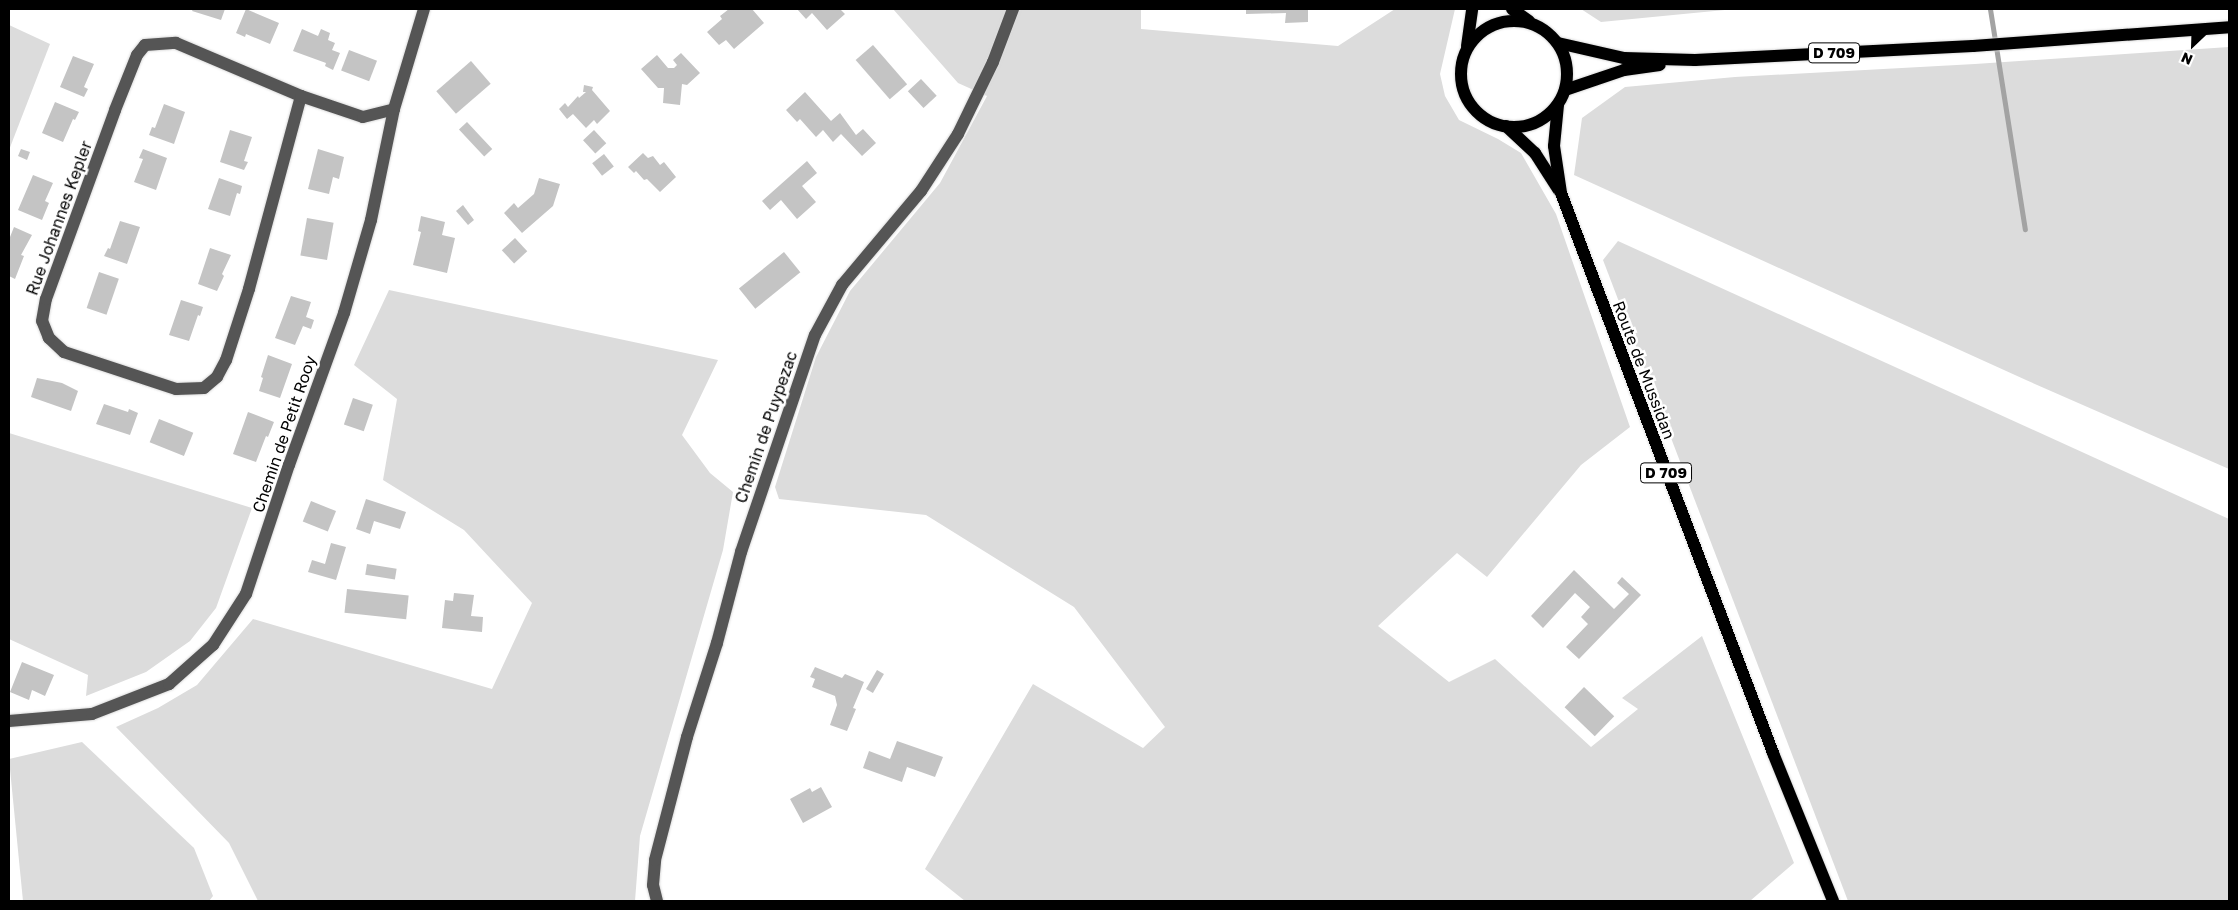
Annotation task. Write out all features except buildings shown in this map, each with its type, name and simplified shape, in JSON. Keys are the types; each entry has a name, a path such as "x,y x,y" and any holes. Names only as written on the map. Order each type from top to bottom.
{"main road":[{"path":"1472,9 1467,48 1460,66 1461,84 1468,102 1480,116 1497,125 1515,128 1534,124 1547,116 1558,105 1565,90 1568,75 1566,59 1558,43 1546,31 1512,9"},
{"path":"1467,48 1476,36 1488,27 1501,21 1516,20 1531,23"},
{"name":"D 709","path":"1558,43 1624,58 1695,60 1973,46 2229,27"},
{"name":"D 709","path":"1565,90 1624,70 1695,60"},
{"name":"Route de Mussidan","path":"1558,105 1554,146 1561,193"},
{"name":"Route de Mussidan","path":"1506,126 1535,152 1561,193 1773,753 1833,901"},
{"name":"Route de Mussidan","path":"1773,753 1824,901"}],"street":[{"name":"Chemin de Petit Rooy","path":"9,722 92,714 169,684 213,645 246,594 289,465 344,314 371,220 394,109 424,9"},
{"name":"Chemin de Puypezac","path":"657,901 653,885 655,860 686,737 717,642 741,552 815,335 842,285 921,191 958,134 994,62 1013,9"},
{"name":"Rue Johannes Kepler","path":"301,96 249,289 226,360 217,377 204,388 176,389 64,352 49,338 42,322 46,299 137,55 145,45 176,43 301,96 363,117 394,109"}],"shaded area":[{"path":"893,9 1141,9 1141,29 1338,46 1395,9 1455,9 1440,74 1445,96 1459,120 1498,139 1521,153 1556,214 1630,427 1581,465 1487,577 1457,553 1378,626 1449,682 1495,659 1591,747 1638,709 1622,698 1702,636 1794,863 1750,901 965,901 925,869 1033,684 1143,748 1165,727 1074,607 926,515 779,499 775,487 816,357 850,291 940,183 987,96 958,83"},
{"path":"1581,9 1735,9 1601,22"},
{"path":"9,25 50,44 9,150"},
{"path":"2229,47 2229,469 2026,380 1574,175 1582,118 1625,87 1735,77 1975,64"},
{"path":"1618,241 2229,519 2229,901 1848,901 1603,260"},
{"path":"389,290 718,360 682,435 710,473 733,492 723,550 640,836 635,901 258,901 229,843 116,727 158,708 197,685 253,619 492,689 532,603 464,530 383,480 397,399 354,365"},
{"path":"9,433 252,508 216,608 190,641 146,672 86,696 88,675 9,639"},
{"path":"82,742 194,848 213,896 209,901 23,901 9,759"}],"waterway":[{"path":"1990,9 2025,229"}]}
